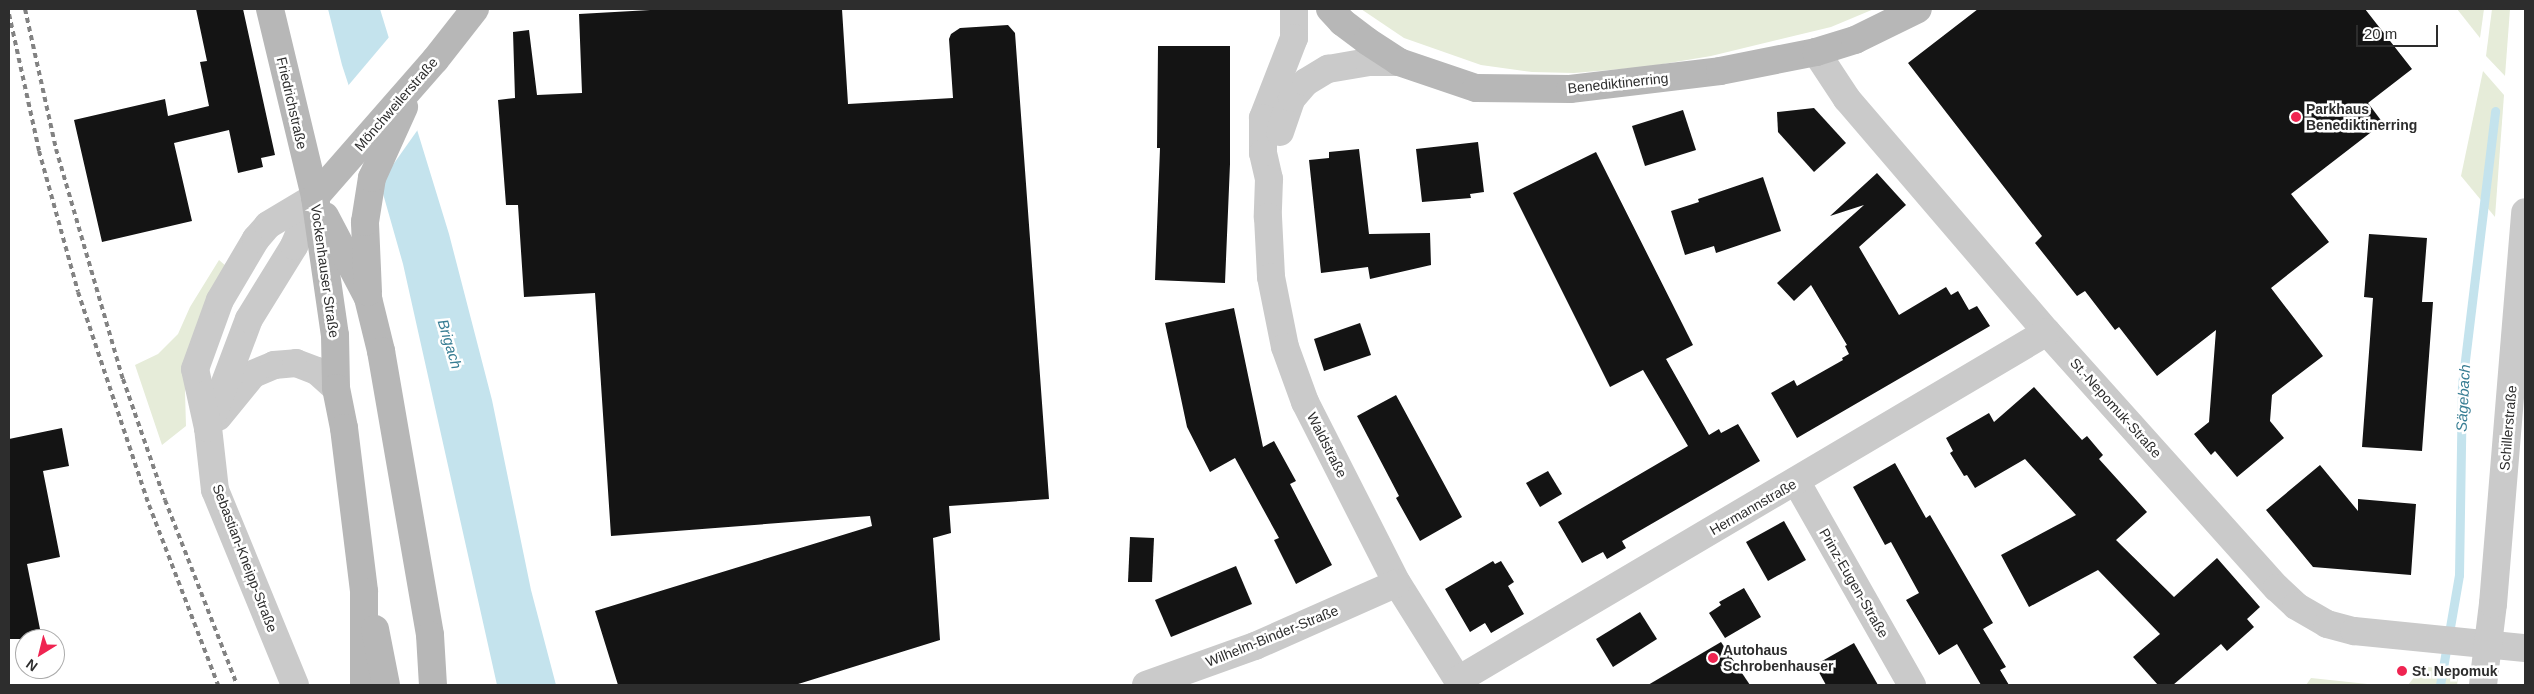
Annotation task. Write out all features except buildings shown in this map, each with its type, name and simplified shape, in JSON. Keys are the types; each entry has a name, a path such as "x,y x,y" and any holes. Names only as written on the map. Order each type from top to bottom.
{"main road":[{"name":"Friedrichstraße","path":"270,9 315,197"},
{"name":"Mönchweilerstraße","path":"315,197 426,70 475,9"},
{"name":"Benediktinerring","path":"1330,9 1342,22 1367,42 1399,62 1476,88 1570,89 1720,71 1816,52 1855,40 1918,9"},
{"path":"368,298 365,222 372,178 426,70"},
{"name":"Vockenhauser Straße","path":"315,197 368,298 381,351 419,579 422,636 433,685"},
{"name":"Vockenhauser Straße","path":"315,197 334,335 336,388 344,428 364,592 371,637 386,685"},
{"name":"Vockenhauser Straße","path":"415,685 422,636"},
{"name":"Vockenhauser Straße","path":"364,685 371,637"}],"street":[{"name":"Waldstraße","path":"1294,9 1294,38 1263,118 1263,154 1269,179 1268,217 1271,277 1285,348 1305,402 1397,583 1459,683"},
{"name":"St.-Nepomuk-Straße","path":"1816,52 1847,99 2047,332 2277,588 2296,606 2316,619 2340,628 2422,639 2525,648"},
{"name":"Waldstraße","path":"1269,179 1278,154 1281,125 1292,98 1306,82 1328,69 1369,62 1399,62"},
{"name":"Sebastian-Kneipp-Straße","path":"208,428 249,319 294,246 315,197"},
{"name":"Sebastian-Kneipp-Straße","path":"295,685 215,490 208,428 195,369 220,300 256,239 268,225 315,197"},
{"name":"Schillerstraße","path":"2483,685 2475,644 2493,604 2525,212"},
{"name":"Hermannstraße","path":"1459,683 2047,332"},
{"path":"208,428 245,386 253,374 274,365 296,363 317,371 336,388"},
{"name":"Prinz-Eugen-Straße","path":"1796,481 1912,685"},
{"name":"Wilhelm-Binder-Straße","path":"1146,685 1256,646 1397,583"}],"green space":[{"path":"1361,9 1874,9 1831,27 1711,56 1645,67 1574,73 1532,72 1481,65 1404,38"},
{"path":"2457,9 2484,9 2480,38"},
{"path":"2492,9 2510,9 2505,76 2486,56"},
{"path":"2483,71 2504,95 2495,217 2461,176"},
{"path":"219,260 226,266 197,335 185,392 186,426 162,445 135,365 158,354 178,334 190,307"},
{"path":"2423,666 2459,672 2457,685 2408,685"},
{"path":"2311,678 2377,685 2306,685"}],"water":[{"name":"Brigach","path":"328,9 380,9 449,234 492,400 531,590 556,685 497,685 403,264 376,169 342,65"}],"pier":[{"path":"390,36 419,128 390,169 374,169 347,87"}],"waterway":[{"name":"Sägebach","path":"2440,685 2459,575 2462,385 2495,111"}],"railway":[{"path":"25,9 56,149 123,379 165,500 237,685"},
{"path":"9,14 39,151 78,292 149,505 218,685"}],"place":[{"name":"Parkhaus Benediktinerring","path":"2296,117"},
{"name":"Autohaus Schrobenhauser","path":"1713,658"},
{"name":"St. Nepomuk","path":"2402,671"}]}
